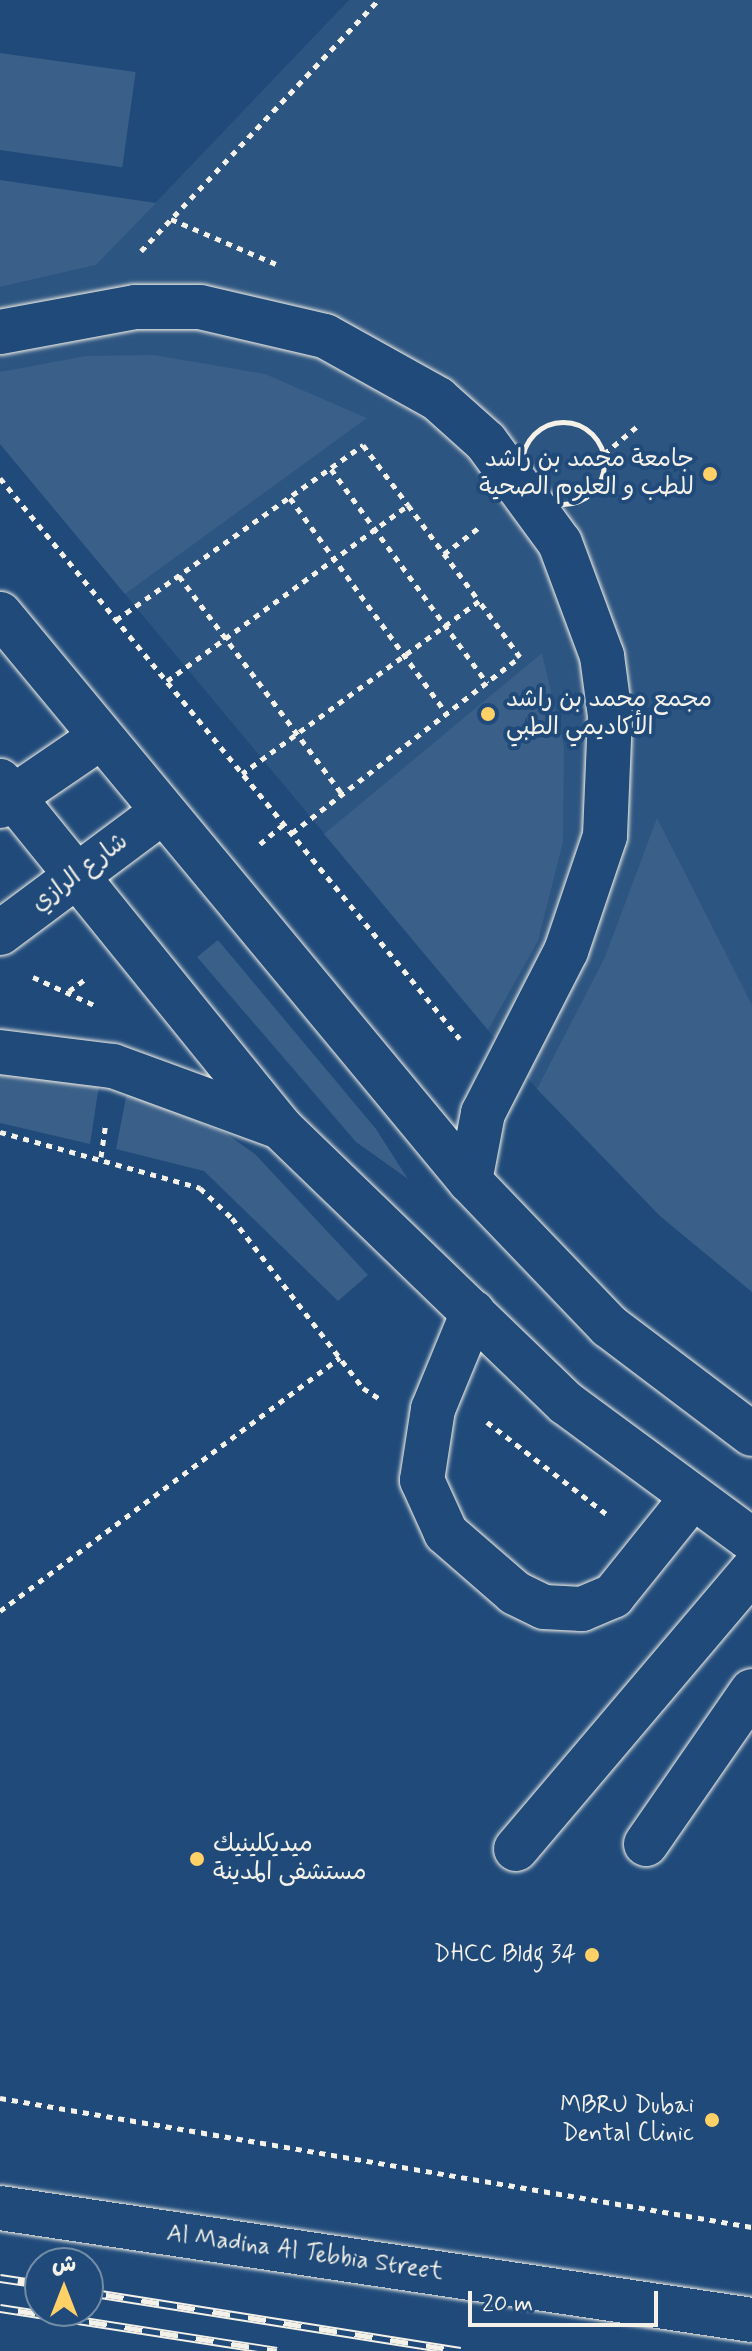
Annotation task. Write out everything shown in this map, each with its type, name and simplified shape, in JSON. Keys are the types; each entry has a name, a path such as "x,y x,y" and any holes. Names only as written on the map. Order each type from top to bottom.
{"street":[{"path":"0,332 135,307 264,317 337,341 427,392 486,442 527,492 560,543 593,627 610,716 611,776 589,895 495,1083 470,1181"},
{"path":"0,614 161,813 470,1181 609,1326 752,1434"},
{"path":"101,737 5,795 76,875 281,1128 566,1403 691,1499 752,1540"},
{"name":"شارع الرازي","path":"0,933 161,813"},
{"path":"0,1052 113,1066 281,1128"},
{"path":"473,1312 433,1409 422,1480 429,1509 446,1533 515,1593 544,1607 582,1609 613,1596 691,1499"},
{"path":"516,1849 752,1571"},
{"path":"646,1844 752,1691"},
{"name":"Al Madina Al Tebbia Street","path":"0,2208 752,2320"}],"path":[{"path":"131,258 378,0"},
{"path":"171,219 198,231"},
{"path":"604,454 640,424"},
{"path":"116,620 363,445 520,657 292,833"},
{"path":"331,469 487,683"},
{"path":"0,478 495,1083"},
{"path":"290,498 447,714"},
{"path":"167,681 408,505"},
{"path":"179,576 342,794"},
{"path":"242,774 479,601"},
{"path":"0,1132 200,1188 232,1218 340,1358 386,1402 485,1420 652,1549"},
{"path":"0,1611 340,1358"},
{"path":"0,2098 752,2227"}],"shaded area":[{"name":"مجمع محمد بن راشد الأكاديمي الطبي","path":"349,0 752,0 752,1292 660,1216 537,1089 0,444 0,287 96,265"},
{"path":"0,53 136,72 122,167 0,150"},
{"path":"0,180 156,203 96,265 0,287"},
{"path":"154,355 265,374 367,418 125,594 0,444 0,372 86,356"},
{"path":"542,653 564,747 563,842 538,941 488,1030 324,834"},
{"path":"657,818 752,1005 752,1292 660,1216 537,1089 605,957"},
{"path":"218,940 376,1129 408,1179 356,1142 197,957"},
{"path":"0,1070 100,1079 90,1144 0,1123"},
{"path":"127,1092 225,1133 255,1154 368,1275 338,1301 204,1171 116,1149"}],"railway":[{"path":"0,2278 24,2282"},
{"path":"104,2295 460,2351"},
{"path":"0,2308 277,2351"}],"place":[{"name":"جامعة محمد بن راشد للطب و العلوم الصحية","path":"710,474"},
{"name":"مجمع محمد بن راشد الأكاديمي الطبي","path":"488,714"},
{"name":"ميديكلينيك مستشفى المدينة","path":"197,1859"},
{"name":"DHCC Bldg 34","path":"592,1955"},
{"name":"MBRU Dubai Dental Clinic","path":"712,2120"}]}
